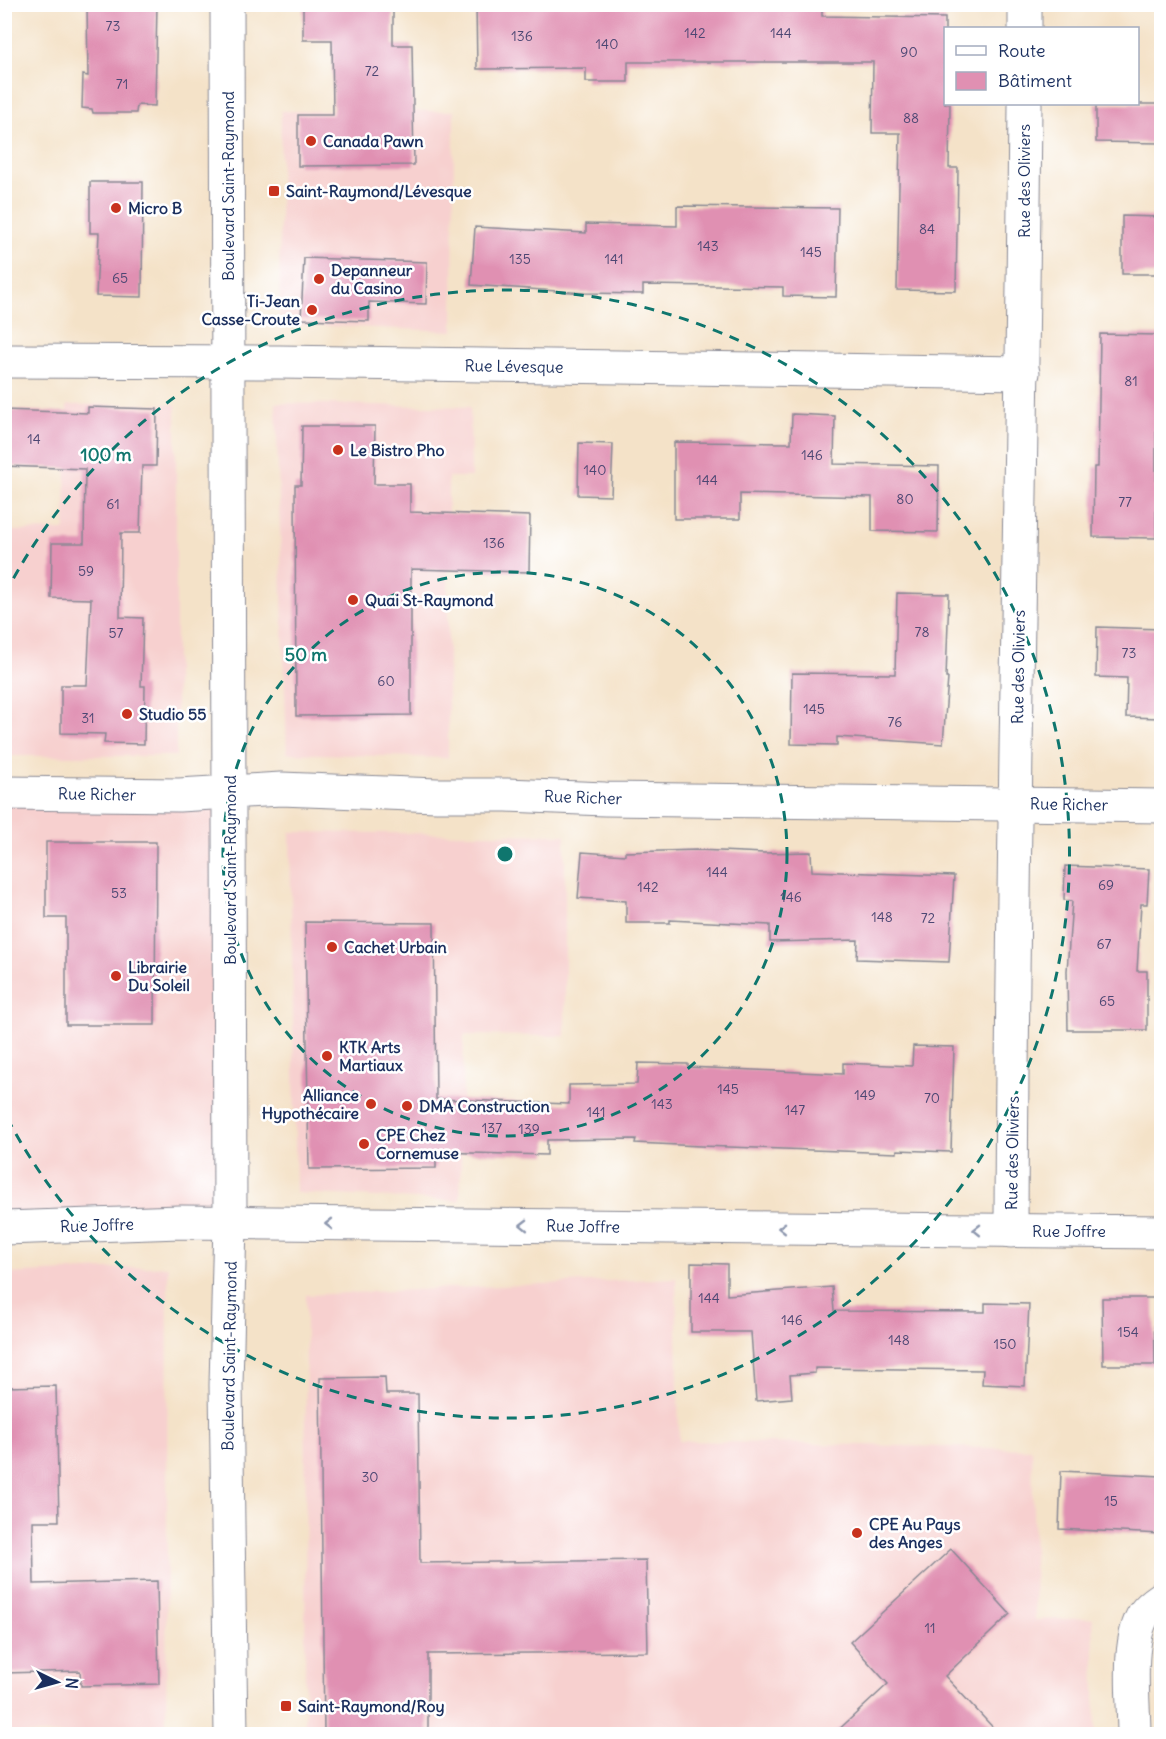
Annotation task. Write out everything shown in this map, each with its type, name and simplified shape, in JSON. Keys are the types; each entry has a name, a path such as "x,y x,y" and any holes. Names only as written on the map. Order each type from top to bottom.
{"street":[{"name":"Boulevard Saint-Raymond","path":"227,4 231,1223 226,1385 231,1734"},
{"path":"1025,4 1025,27"},
{"name":"Rue des Oliviers","path":"1011,1231 1025,105"},
{"name":"Rue Lévesque","path":"4,361 228,361 1023,373"},
{"name":"Rue Richer","path":"4,793 179,795 281,789 604,799 1161,806"},
{"name":"Rue Joffre","path":"4,1228 180,1222 1161,1232"},
{"path":"1134,1734 1133,1652 1137,1631 1145,1613 1161,1598"}],"shaded area":[{"path":"281,111 454,111 453,331 279,324"},
{"path":"276,403 470,407 471,477 448,477 448,758 287,753"},
{"path":"176,404 176,756 6,756 9,531 65,530 67,405"},
{"path":"230,792 230,1223 5,1228 4,793"},
{"path":"290,832 565,835 565,1036 464,1035 460,1201 296,1193"},
{"path":"168,1266 166,1734 5,1734 4,1274"},
{"path":"676,1278 679,1441 1032,1449 1035,1620 1093,1618 1096,1734 305,1734 306,1295"}],"building":[{"path":"87,4 157,4 155,106 137,105 136,113 93,113 92,109 82,108 83,75 88,76"},
{"path":"303,4 393,4 393,45 412,45 414,165 298,166 298,115 333,115 332,40 303,40"},
{"path":"476,4 666,6 666,4 822,4 822,16 945,18 944,105 950,105 949,168 958,168 956,291 897,290 900,133 872,133 873,62 628,62 628,82 586,82 586,68 477,69"},
{"path":"1161,104 1161,143 1096,142 1096,105"},
{"path":"90,182 143,182 142,297 96,296 99,233 90,233"},
{"path":"677,206 838,208 836,297 783,296 783,287 643,285 643,294 585,293 471,285 475,227 586,233 586,224 677,226"},
{"path":"1122,216 1161,217 1161,274 1122,274"},
{"path":"304,258 427,262 426,304 369,302 369,321 301,319"},
{"path":"1100,334 1161,335 1161,429 1156,428 1156,538 1093,537 1094,467 1098,467"},
{"path":"88,407 157,409 156,466 142,466 140,533 121,533 120,617 143,618 141,686 145,686 144,744 104,743 105,734 61,733 61,685 87,685 91,599 51,598 52,543 84,543 85,469 4,466 4,410 88,413"},
{"path":"792,414 835,416 834,464 939,466 938,532 872,531 872,497 740,494 740,519 674,519 674,442 791,443"},
{"name":"Quai St-Raymond","path":"302,426 375,426 374,484 410,484 410,512 530,516 529,572 411,569 411,715 296,716 295,485 301,485"},
{"path":"579,443 613,444 611,496 578,495"},
{"path":"897,593 949,594 946,678 948,678 943,744 837,737 837,745 791,744 792,673 895,674"},
{"path":"1097,627 1161,629 1161,718 1126,717 1127,678 1096,677"},
{"path":"46,842 156,842 155,1025 66,1025 66,918 46,918"},
{"path":"698,850 764,853 811,852 812,871 954,876 949,962 857,959 858,940 770,942 770,925 670,920 670,923 626,923 626,901 578,898 582,852 625,855 625,852"},
{"path":"1065,866 1149,869 1147,904 1141,904 1137,971 1147,971 1147,1030 1068,1030 1067,971 1072,901 1064,900"},
{"path":"305,922 434,923 436,1099 569,1104 569,1085 637,1084 638,1063 843,1074 843,1063 912,1066 913,1046 954,1047 951,1152 897,1150 897,1153 701,1146 635,1143 636,1139 547,1140 547,1155 436,1152 436,1168 309,1169"},
{"path":"691,1263 727,1264 727,1295 832,1287 834,1311 985,1312 985,1303 1029,1304 1025,1386 982,1384 983,1370 815,1368 815,1373 790,1375 792,1398 756,1401 751,1332 691,1332"},
{"path":"1102,1298 1154,1298 1155,1365 1103,1365"},
{"path":"385,1377 386,1394 418,1394 420,1563 646,1560 648,1652 428,1654 428,1734 324,1734 320,1378"},
{"path":"56,1386 59,1521 33,1521 34,1584 157,1581 159,1684 81,1686 80,1671 4,1673 4,1387"},
{"path":"1061,1471 1161,1476 1161,1534 1059,1529"},
{"path":"951,1549 1010,1614 945,1676 999,1734 834,1734 888,1684 850,1642"}],"place":[{"name":"Canada Pawn","path":"311,141"},
{"name":"Saint-Raymond/Lévesque","path":"274,191"},
{"name":"Micro B","path":"116,208"},
{"name":"Depanneur du Casino","path":"319,279"},
{"name":"Ti-Jean Casse-Croute","path":"312,310"},
{"name":"Le Bistro Pho","path":"338,450"},
{"name":"Quai St-Raymond","path":"353,600"},
{"name":"Studio 55","path":"127,714"},
{"name":"Cachet Urbain","path":"332,947"},
{"name":"Librairie Du Soleil","path":"116,976"},
{"name":"KTK Arts Martiaux","path":"327,1056"},
{"name":"Alliance Hypothécaire","path":"371,1104"},
{"name":"DMA Construction","path":"407,1106"},
{"name":"CPE Chez Cornemuse","path":"364,1144"},
{"name":"CPE Au Pays des Anges","path":"857,1533"},
{"name":"Saint-Raymond/Roy","path":"286,1706"}]}
